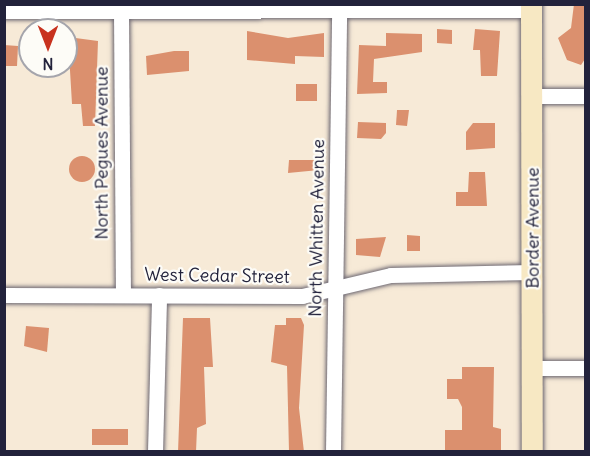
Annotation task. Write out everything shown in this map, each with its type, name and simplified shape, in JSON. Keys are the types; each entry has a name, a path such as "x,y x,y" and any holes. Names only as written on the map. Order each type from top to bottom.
{"street":[{"path":"4,11 531,7"},
{"name":"Border Avenue","path":"531,7 532,452"},
{"name":"North Whitten Avenue","path":"333,452 339,8"},
{"name":"North Pegues Avenue","path":"121,10 123,295"},
{"path":"531,96 585,96"},
{"name":"West Cedar Street","path":"4,295 279,297 336,289 391,275 533,272"},
{"path":"155,452 159,295"},
{"path":"533,368 585,368"}],"building":[{"path":"574,4 585,4 585,59 581,65 567,60 558,38 571,28"},
{"path":"437,29 452,30 452,44 437,43"},
{"path":"475,29 500,31 497,76 481,76 480,50 473,50"},
{"path":"247,31 288,38 324,33 324,57 295,56 295,64 247,60"},
{"path":"386,33 422,34 422,52 374,59 373,82 387,82 387,93 357,94 359,45 386,46"},
{"path":"78,38 98,41 95,126 83,126 81,104 72,104 70,78 78,78"},
{"path":"4,45 18,46 17,66 4,66"},
{"path":"189,51 189,71 147,75 146,56"},
{"path":"296,84 317,84 317,101 296,101"},
{"path":"397,110 409,110 407,126 396,125"},
{"path":"358,122 386,123 386,133 381,139 357,138"},
{"path":"473,123 495,123 495,148 466,150 466,132"},
{"path":"82,156 91,160 95,169 91,178 82,182 73,178 69,169 73,160"},
{"path":"289,160 319,160 319,170 288,173"},
{"path":"469,172 485,172 487,206 456,206 456,192 468,192"},
{"path":"407,235 420,236 420,251 407,251"},
{"path":"386,237 380,257 356,255 356,239"},
{"path":"183,318 210,318 213,367 204,367 206,424 197,428 196,452 178,452"},
{"path":"286,318 301,318 304,325 299,408 304,452 289,452 287,366 271,362 275,325 286,325"},
{"path":"26,326 49,328 47,352 24,346"},
{"path":"462,367 494,367 493,427 501,429 501,452 445,452 445,430 462,430 462,407 458,399 447,399 447,379 462,379"},
{"path":"92,429 128,429 128,445 92,445"}]}
